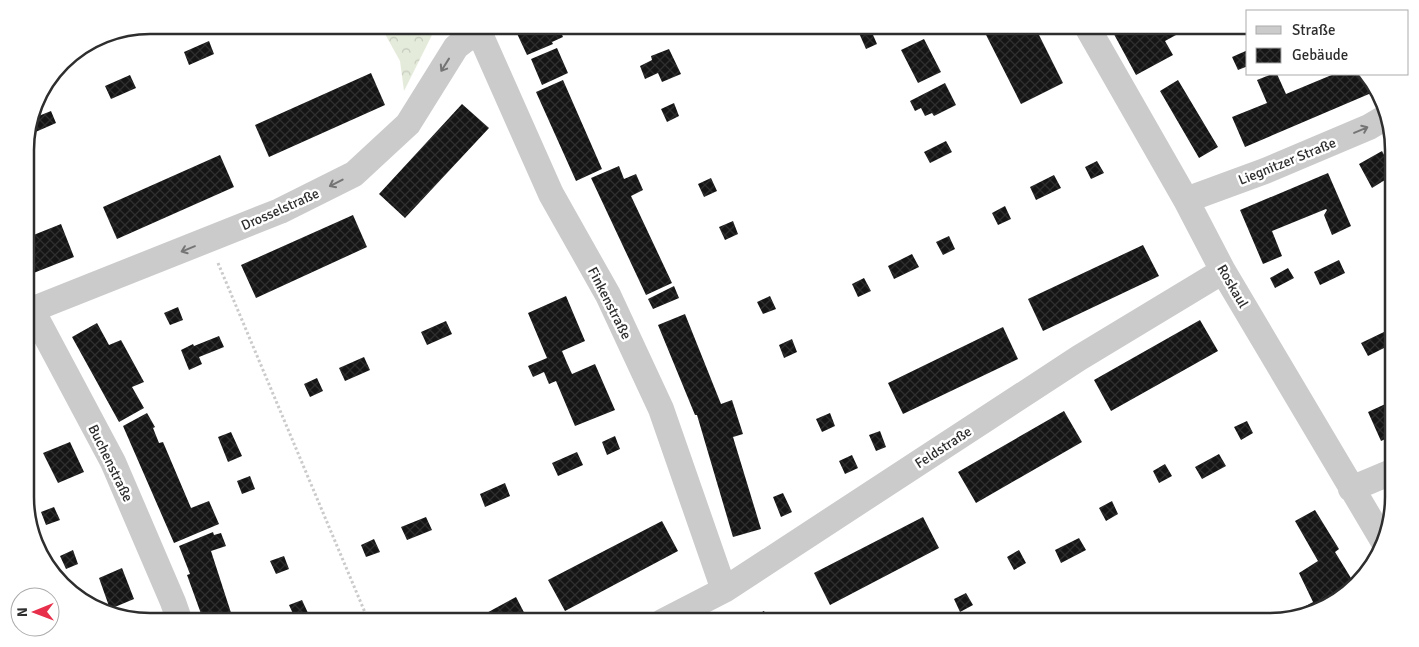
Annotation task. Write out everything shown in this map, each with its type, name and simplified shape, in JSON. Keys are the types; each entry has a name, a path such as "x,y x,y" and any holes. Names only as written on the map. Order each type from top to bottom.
{"street":[{"name":"Drosselstraße","path":"34,309 280,211 354,174 408,124 456,47 470,34"},
{"name":"Finkenstraße","path":"480,34 551,194 608,295 661,409 724,590"},
{"name":"Roskaul","path":"1091,34 1186,200 1223,272 1379,535"},
{"name":"Liegnitzer Straße","path":"1186,200 1265,171 1369,127 1381,120"},
{"name":"Feldstraße","path":"679,613 724,590 1079,358 1223,272"},
{"name":"Buchenstraße","path":"34,320 113,462 177,613"},
{"path":"1351,489 1385,475"}],"path":[{"path":"208,240 365,613"}],"green space":[{"path":"385,34 432,34 404,91 400,61"}],"building":[{"path":"517,34 562,34 563,37 552,42 553,44 527,55"},
{"path":"859,34 873,34 877,44 866,49"},
{"path":"986,34 1038,34 1063,83 1021,104"},
{"path":"1114,34 1178,34 1165,41 1173,55 1136,75"},
{"path":"924,39 941,72 918,83 901,50"},
{"path":"209,41 214,54 189,65 184,52"},
{"path":"557,48 568,73 542,85 531,59"},
{"path":"669,49 681,74 662,82 658,73 645,79 640,66 652,60 651,56"},
{"path":"1246,51 1246,67 1238,70 1232,57"},
{"path":"371,73 385,105 269,157 255,125"},
{"path":"130,75 136,88 111,99 105,86"},
{"path":"1270,75 1277,75 1286,94 1332,75 1357,75 1371,93 1245,147 1232,117 1267,103 1257,80"},
{"path":"563,80 602,169 576,181 536,92"},
{"path":"1178,80 1218,147 1199,158 1160,91"},
{"path":"945,83 956,105 934,116 932,113 925,116 921,108 915,111 910,101"},
{"path":"674,103 679,116 667,122 661,109"},
{"path":"462,104 489,128 405,218 379,194"},
{"path":"51,111 56,123 36,132 39,116"},
{"path":"946,141 952,152 930,163 924,152"},
{"path":"1382,151 1385,157 1385,180 1372,188 1359,164"},
{"path":"220,155 234,187 117,239 103,207"},
{"path":"1097,161 1104,173 1091,179 1085,167"},
{"path":"619,166 624,179 636,174 643,190 631,196 672,283 646,295 591,178"},
{"path":"1328,173 1351,226 1332,235 1324,215 1326,209 1272,231 1282,256 1263,264 1240,210"},
{"path":"1054,175 1061,188 1036,200 1030,187"},
{"path":"711,178 717,191 704,197 698,184"},
{"path":"1005,206 1011,219 998,225 992,213"},
{"path":"353,215 367,247 256,298 241,265"},
{"path":"733,221 738,234 725,240 719,227"},
{"path":"61,224 74,257 34,273 34,235"},
{"path":"949,236 955,249 943,255 936,242"},
{"path":"1143,245 1159,276 1043,331 1028,299"},
{"path":"912,254 919,267 894,279 888,266"},
{"path":"1339,260 1345,273 1320,285 1314,272"},
{"path":"1288,268 1294,278 1275,288 1270,278"},
{"path":"864,278 871,291 858,297 852,284"},
{"path":"674,286 679,298 653,309 648,299"},
{"path":"566,296 585,341 562,351 567,363 572,374 595,364 615,410 575,426 556,381 549,384 544,372 533,377 528,366 547,358 528,313"},
{"path":"770,296 776,309 763,314 757,302"},
{"path":"178,307 183,320 170,325 164,313"},
{"path":"685,314 721,404 732,400 743,434 733,437 761,529 733,537 697,415 695,415 658,325"},
{"path":"1200,320 1218,351 1111,411 1094,380"},
{"path":"446,321 452,334 427,345 421,332"},
{"path":"97,323 109,345 121,340 144,382 132,387 144,408 119,422 72,337"},
{"path":"1003,327 1018,359 903,414 888,383"},
{"path":"1385,331 1385,348 1368,356 1361,343"},
{"path":"219,336 224,347 199,357 202,364 189,370 181,350"},
{"path":"792,339 797,352 784,358 779,345"},
{"path":"364,357 370,370 345,381 339,368"},
{"path":"317,378 323,391 310,397 304,384"},
{"path":"1385,404 1385,439 1381,441 1368,412"},
{"path":"1064,411 1082,442 976,503 958,472"},
{"path":"147,413 155,427 153,428 159,443 163,442 191,508 209,501 219,524 174,543 123,426"},
{"path":"830,413 835,426 822,432 816,419"},
{"path":"1247,421 1253,433 1241,440 1234,427"},
{"path":"880,431 886,447 876,451 869,435"},
{"path":"231,432 242,456 228,462 218,437"},
{"path":"615,436 620,449 607,455 602,442"},
{"path":"70,442 84,472 58,483 43,453"},
{"path":"577,452 583,465 558,476 552,463"},
{"path":"1219,454 1226,466 1202,479 1195,467"},
{"path":"852,455 858,468 845,474 839,461"},
{"path":"1165,464 1172,476 1159,483 1153,471"},
{"path":"250,476 255,489 242,494 237,481"},
{"path":"505,483 510,496 485,507 480,494"},
{"path":"783,493 792,512 781,517 773,497"},
{"path":"1112,501 1118,514 1106,521 1099,508"},
{"path":"54,507 60,520 46,525 41,512"},
{"path":"1315,510 1339,549 1335,552 1351,579 1327,598 1302,608 1313,602 1299,573 1318,561 1295,521"},
{"path":"426,517 432,530 407,540 401,527"},
{"path":"923,517 939,548 830,605 814,573"},
{"path":"662,521 678,551 565,611 548,580"},
{"path":"213,532 214,535 221,533 226,546 211,551 231,613 201,613 187,575 190,574 179,546"},
{"path":"1079,538 1086,550 1061,563 1055,550"},
{"path":"374,539 380,552 366,557 361,545"},
{"path":"73,550 78,564 66,569 60,556"},
{"path":"1019,550 1026,563 1014,570 1007,557"},
{"path":"284,556 289,569 276,574 270,561"},
{"path":"122,568 134,599 114,607 109,605 99,578"},
{"path":"966,593 973,605 960,612 954,599"},
{"path":"516,597 524,613 487,613"},
{"path":"302,600 308,613 293,613 289,605"}]}
